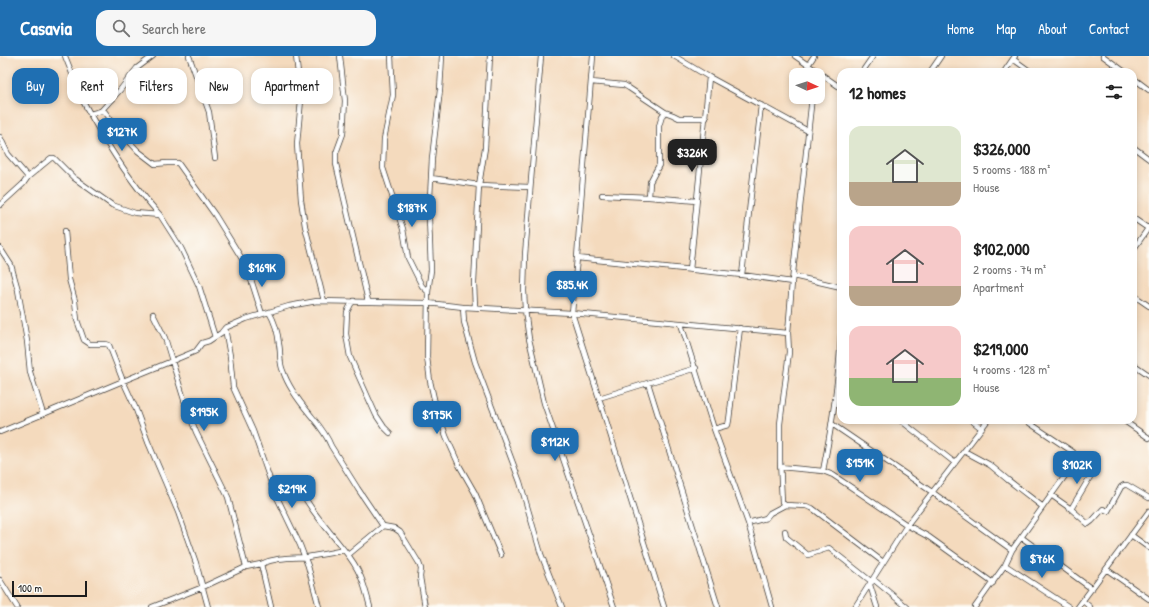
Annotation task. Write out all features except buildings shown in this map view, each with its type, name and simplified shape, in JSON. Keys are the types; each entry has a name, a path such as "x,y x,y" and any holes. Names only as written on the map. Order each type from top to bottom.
{"street":[{"path":"66,56 83,101 108,146 143,196 160,215 181,248 199,286 215,337"},
{"path":"90,114 101,111 137,68 153,56"},
{"path":"189,56 209,112 215,158"},
{"path":"296,56 301,100 297,144 301,200 305,226 324,301"},
{"path":"340,56 345,101 343,134 336,153 336,164 368,301"},
{"path":"391,56 393,95 384,139 383,168 404,229 408,256 422,286 428,292"},
{"path":"442,56 440,90 432,158 429,218 431,270 428,292 427,357 435,403 446,436 459,465 475,493 501,555"},
{"path":"475,307 474,284 479,185 486,133 490,56"},
{"path":"541,56 525,255 525,310 529,339 544,403 614,607"},
{"path":"594,56 581,201 578,258 572,313 664,607"},
{"path":"674,56 709,77 808,130"},
{"path":"795,56 811,68"},
{"path":"808,65 814,56"},
{"path":"865,68 873,56"},
{"path":"933,68 941,56"},
{"path":"1103,56 1120,68"},
{"path":"1007,68 1014,58 1026,68"},
{"path":"690,270 709,77"},
{"path":"825,78 837,86"},
{"path":"1137,81 1149,90"},
{"path":"591,82 624,85 665,112 679,118 706,118"},
{"path":"785,505 782,502 780,424 789,352 788,334 792,282 811,104"},
{"path":"742,275 761,105"},
{"path":"101,111 108,115 117,128 138,151 155,164 167,162 178,163 215,215 247,267 262,314"},
{"path":"649,197 650,182 659,165 660,126 662,116 665,112"},
{"path":"0,137 8,154 28,177"},
{"path":"1137,150 1149,159"},
{"path":"0,205 23,184 28,177 51,158 54,158 74,178 112,205 135,213 160,215"},
{"path":"431,178 479,185 530,187"},
{"path":"602,195 697,201"},
{"path":"1137,220 1149,228 1137,244"},
{"path":"64,231 68,279 84,340 90,344 106,344 111,347 122,381 135,407 148,442 178,512 196,563 208,607"},
{"path":"0,248 11,265 18,290 27,341 30,372 44,414"},
{"path":"578,258 742,275 792,282"},
{"path":"793,276 837,286"},
{"path":"1137,298 1149,306"},
{"path":"0,432 196,351 202,344 221,333 225,328 262,314 296,304 324,301 428,303 463,307 572,313 681,324 740,328 788,334"},
{"path":"354,301 348,308 347,312 346,334 350,357 376,414 384,427 390,433"},
{"path":"463,307 464,322 475,362 520,482 543,560 562,607"},
{"path":"269,312 275,322 280,345 282,371 289,384 328,438 331,446 358,490 383,526 400,532 419,563 421,568 420,576 425,607"},
{"path":"153,314 165,338 186,406 196,432 228,497 246,567"},
{"path":"681,324 714,429 748,523 772,607"},
{"path":"225,328 233,387 253,431 274,491 308,566 319,607"},
{"path":"714,429 728,425 740,328"},
{"path":"1137,367 1149,375"},
{"path":"599,398 696,368"},
{"path":"648,383 718,607"},
{"path":"823,471 832,424 837,385"},
{"path":"832,424 932,492 1012,550"},
{"path":"905,424 955,463"},
{"path":"976,424 982,428"},
{"path":"855,607 883,562 932,492 985,424"},
{"path":"975,607 993,583 1012,550 1074,462 1075,456 1073,452 1031,424"},
{"path":"1129,424 1149,438"},
{"path":"964,451 1043,507"},
{"path":"1071,509 1090,477 1089,474 1074,462"},
{"path":"780,467 823,471 833,475 908,526 929,537 993,583"},
{"path":"297,484 318,518 360,572 365,584 370,607"},
{"path":"1051,495 1071,509 1088,524 1103,509 1108,511 1121,487 1124,485 1149,498"},
{"path":"748,523 766,518 770,513 785,505 806,506 812,508 883,562"},
{"path":"1078,607 1149,512"},
{"path":"348,555 383,526"},
{"path":"785,531 786,537 808,555 829,548 871,582 908,607"},
{"path":"1131,535 1149,548"},
{"path":"1021,537 1092,588"},
{"path":"152,607 203,587 246,567 284,557 304,557 344,550"},
{"path":"261,564 271,607"},
{"path":"1005,564 1069,607"},
{"path":"1106,569 1149,599"},
{"path":"0,580 17,607"},
{"path":"871,582 877,607"},
{"path":"1082,601 1090,607"}]}
